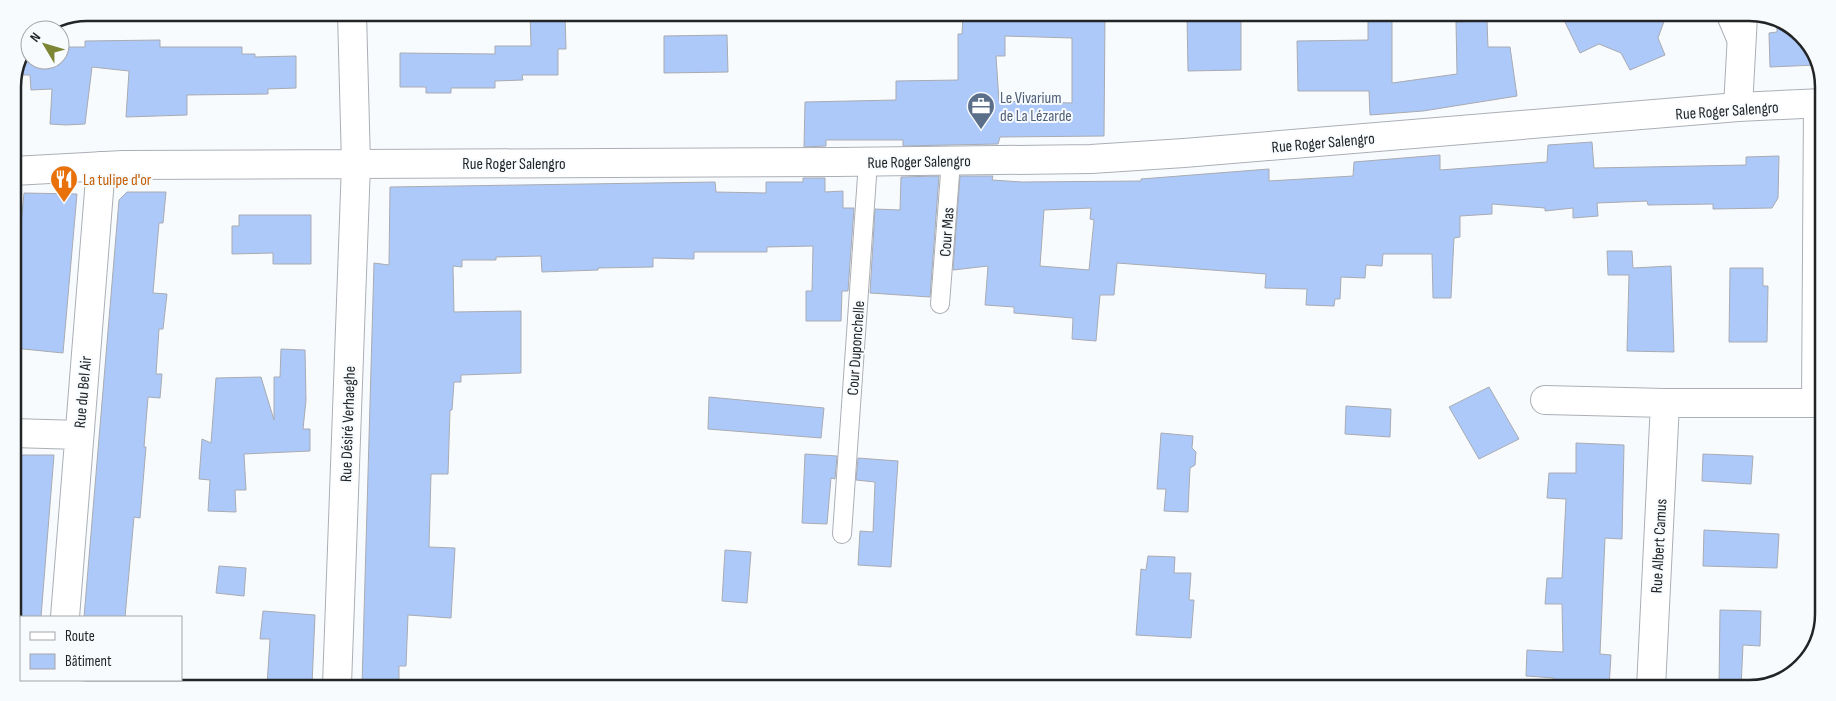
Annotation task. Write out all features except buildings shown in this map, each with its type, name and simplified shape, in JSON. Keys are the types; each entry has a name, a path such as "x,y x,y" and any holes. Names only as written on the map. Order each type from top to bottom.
{"street":[{"name":"Rue Désiré Verhaeghe","path":"337,680 356,164 351,21"},
{"path":"1738,107 1743,21"},
{"name":"Rue Roger Salengro","path":"21,171 101,166 1091,159 1166,155 1738,107 1815,103"},
{"name":"Rue du Bel Air","path":"66,616 101,166"},
{"path":"1544,400 1665,403 1815,403"},
{"name":"Rue Albert Camus","path":"1651,680 1665,403"},
{"path":"21,433 79,435"}],"lane":[{"path":"1728,21 1741,51"},
{"name":"Cour Mas","path":"940,304 951,161"},
{"name":"Cour Duponchelle","path":"842,534 868,162"}],"place":[{"name":"Le Vivarium de La Lézarde","path":"981,130"},
{"name":"La tulipe d'or","path":"64,203"}]}
